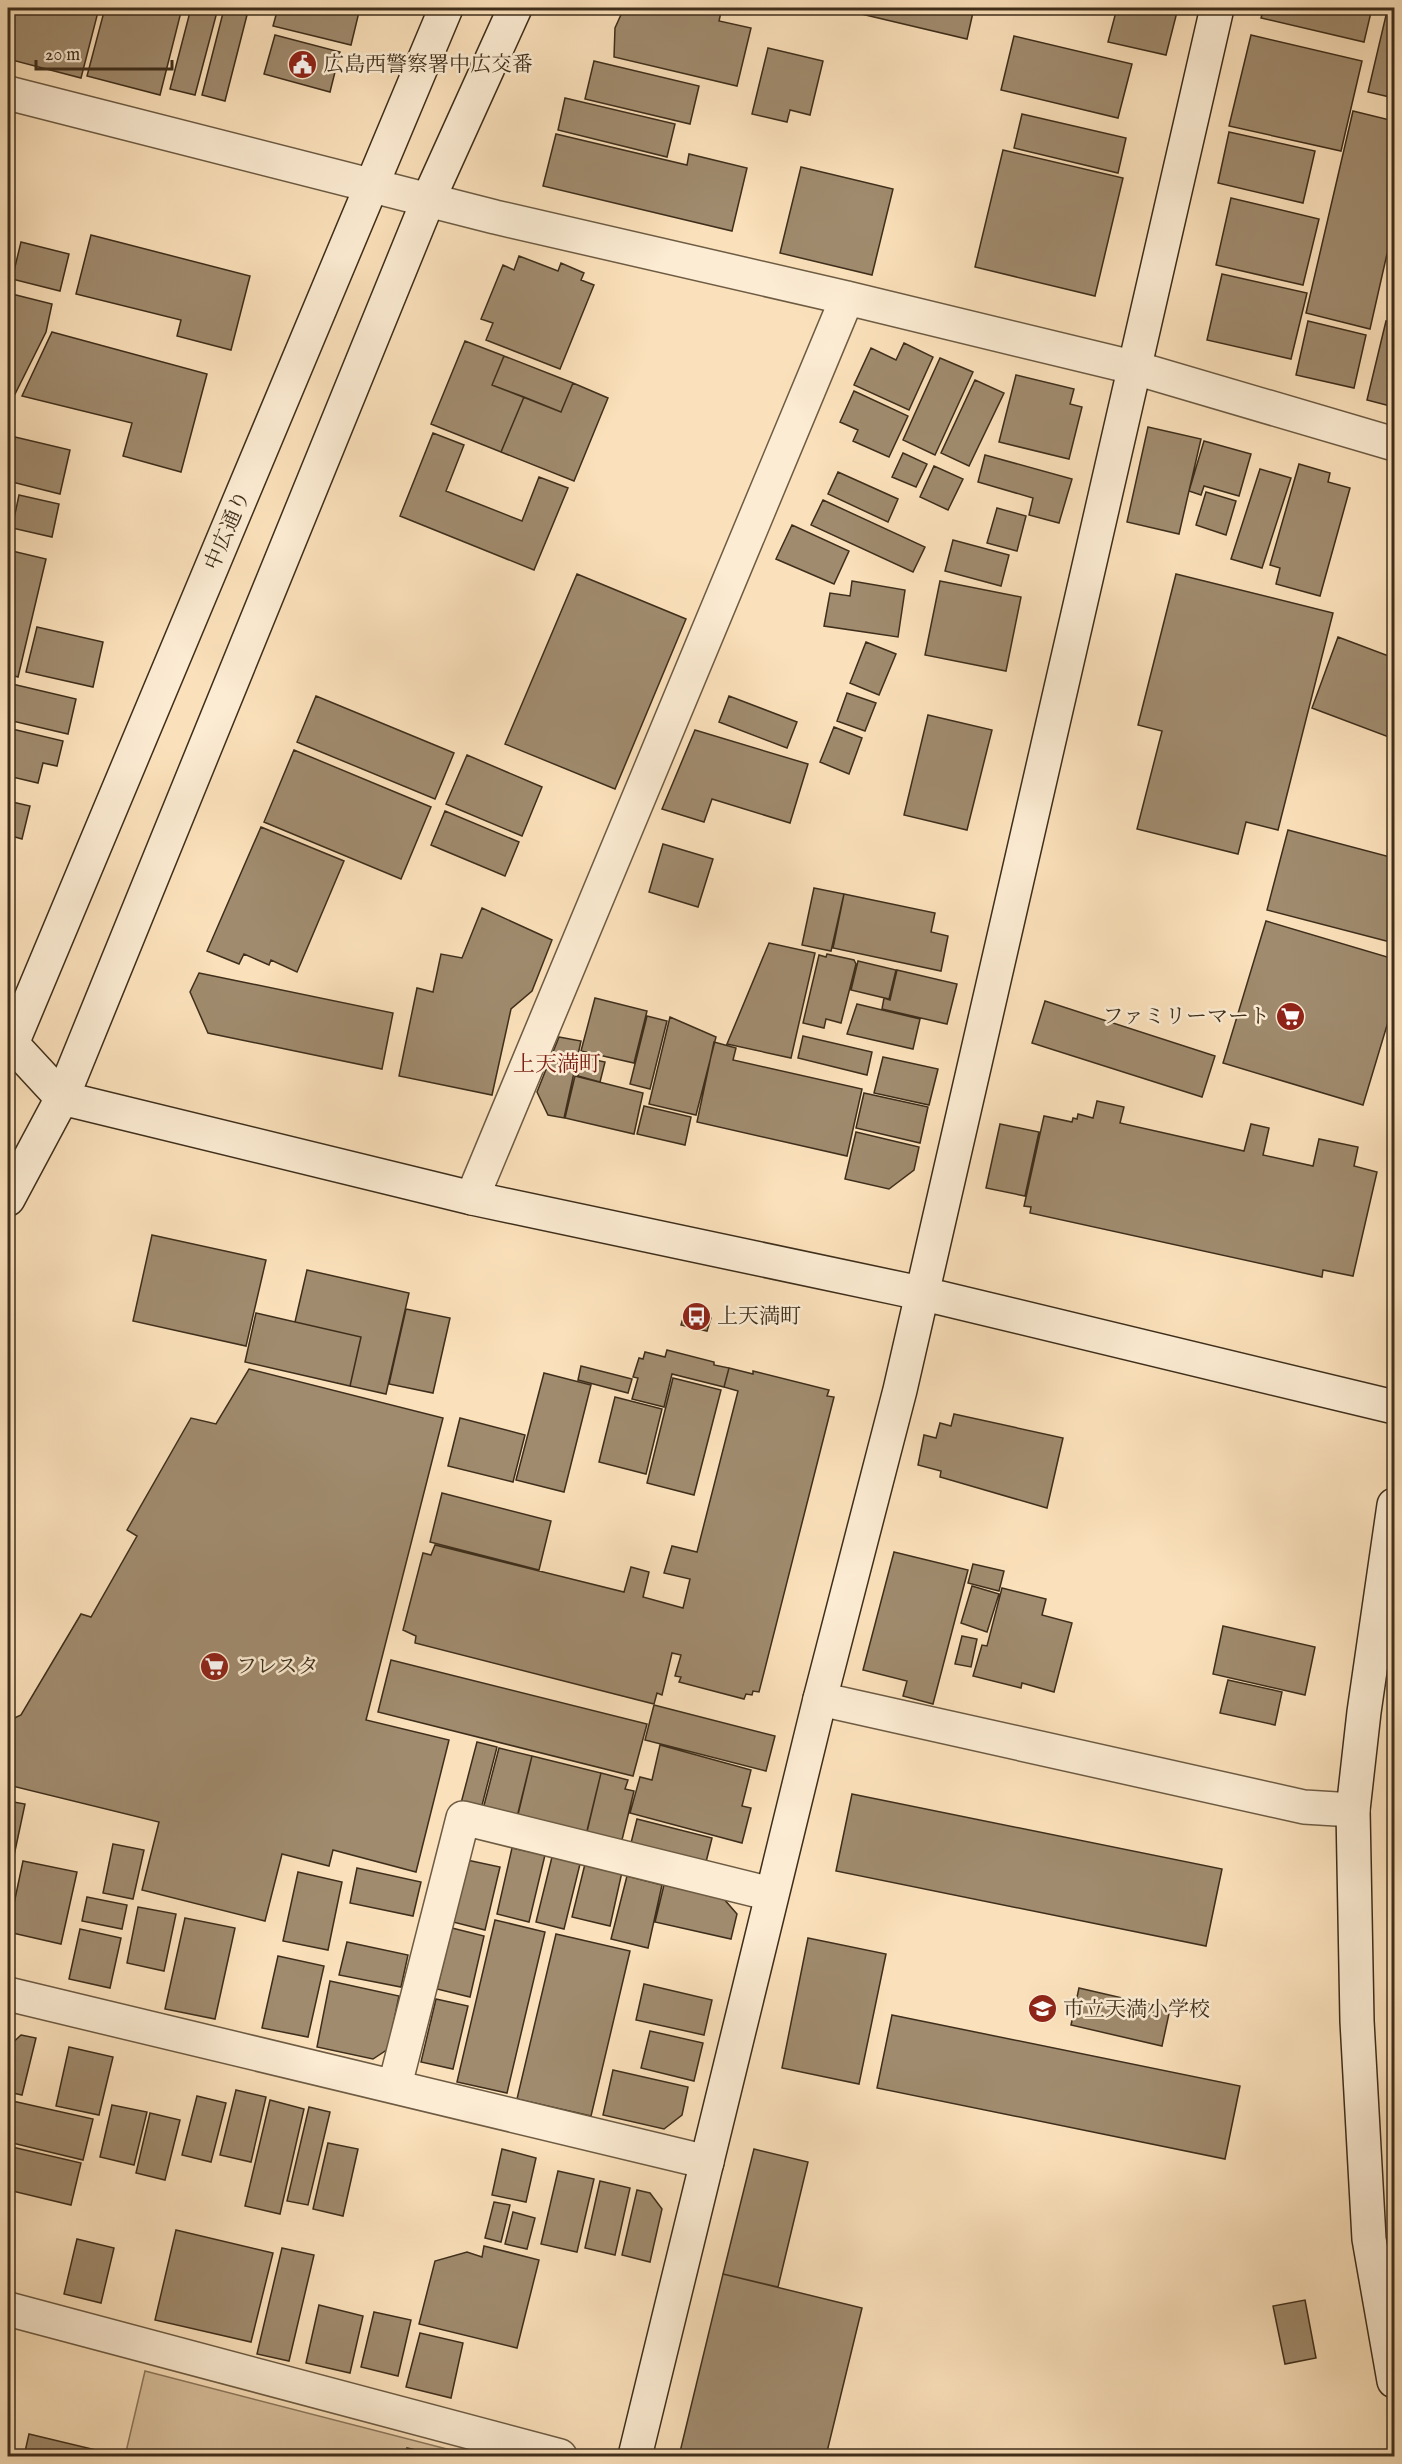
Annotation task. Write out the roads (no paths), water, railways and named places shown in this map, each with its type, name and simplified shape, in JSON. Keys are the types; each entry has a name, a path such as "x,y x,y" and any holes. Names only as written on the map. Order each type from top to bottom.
{"street":[{"name":"中広通り","path":"9,1046 446,8"},
{"path":"8,1199 62,1098 429,198 515,8"},
{"path":"635,2457 771,1894 900,1390 920,1293 1216,8"},
{"path":"8,93 373,186 429,198 495,217 847,297 1132,367 1395,444"},
{"path":"472,1198 847,297"},
{"path":"9,1046 62,1098 472,1198 920,1293 1395,1407"},
{"path":"1395,1505 1364,1712 1353,1810 1357,2021 1369,2240 1395,2381"},
{"path":"820,1699 1304,1807 1353,1810"},
{"path":"395,2085 463,1818 771,1894"},
{"path":"8,1994 395,2085 708,2162"},
{"path":"8,2308 560,2457"}],"place":[{"name":"広島西警察署中広交番","path":"302,64"},
{"name":"ファミリーマート","path":"1291,1016"},
{"name":"上天満町","path":"696,1316"},
{"name":"フレスタ","path":"215,1666"},
{"name":"市立天満小学校","path":"1042,2009"}],"district":[{"name":"上天満町","path":"557,1063"}]}
